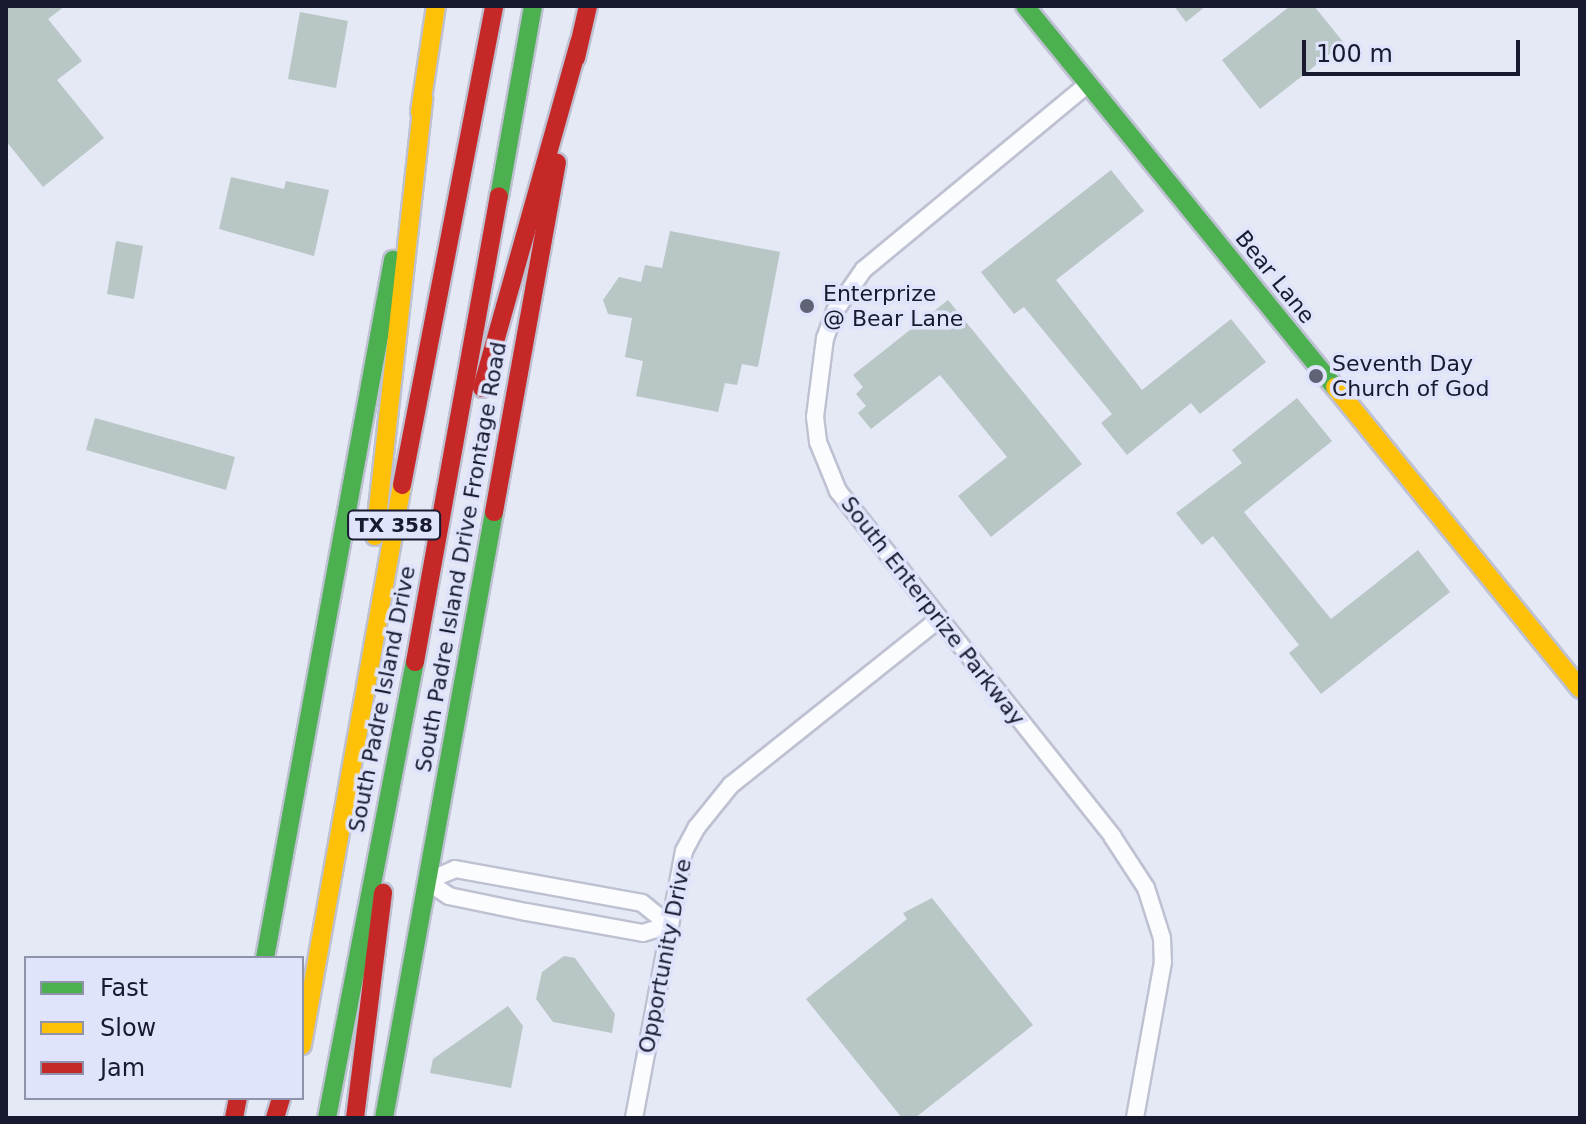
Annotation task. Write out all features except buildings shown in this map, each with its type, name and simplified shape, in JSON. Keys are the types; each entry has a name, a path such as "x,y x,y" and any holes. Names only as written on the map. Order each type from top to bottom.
{"main road":[{"path":"353,740 423,99 436,6"},
{"name":"South Padre Island Drive","path":"304,1034 353,740 494,6"},
{"name":"South Padre Island Drive","path":"327,1118 386,797 438,543 533,6"},
{"name":"South Padre Island Drive Frontage Road","path":"384,1118 588,6"},
{"name":"Bear Lane","path":"1025,6 1580,689"},
{"path":"438,543 579,42"},
{"path":"265,956 423,99"},
{"path":"355,1118 381,940 386,797"},
{"path":"304,1024 308,1011"}],"street":[{"name":"South Enterprize Parkway","path":"1088,84 884,248 848,289 825,338 815,417 825,464 868,533 1112,836 1156,910 1163,962 1135,1118"},
{"name":"Opportunity Drive","path":"634,1118 684,851 715,802 938,620"},
{"path":"427,881 455,869 642,903 669,925"},
{"path":"427,881 449,896 526,912 643,933 669,925"}],"traffic: fast":[{"path":"499,197 533,6"},
{"path":"1025,6 1335,387"},
{"path":"265,956 393,260"},
{"path":"384,1118 494,512"},
{"path":"327,1118 415,662"}],"traffic: slow":[{"path":"420,112 436,6"},
{"path":"375,536 423,99"},
{"path":"1335,387 1580,689"},
{"path":"304,1034 402,485"}],"traffic: jam":[{"path":"402,485 494,6"},
{"path":"576,58 588,6"},
{"path":"482,388 579,42"},
{"path":"494,512 557,163"},
{"path":"415,662 499,197"},
{"path":"355,1118 383,893"},
{"path":"234,1118 238,1100"},
{"path":"275,1118 280,1100"}],"place":[{"name":"Enterprize @ Bear Lane","path":"807,306"},
{"name":"Seventh Day Church of God","path":"1316,376"}]}
